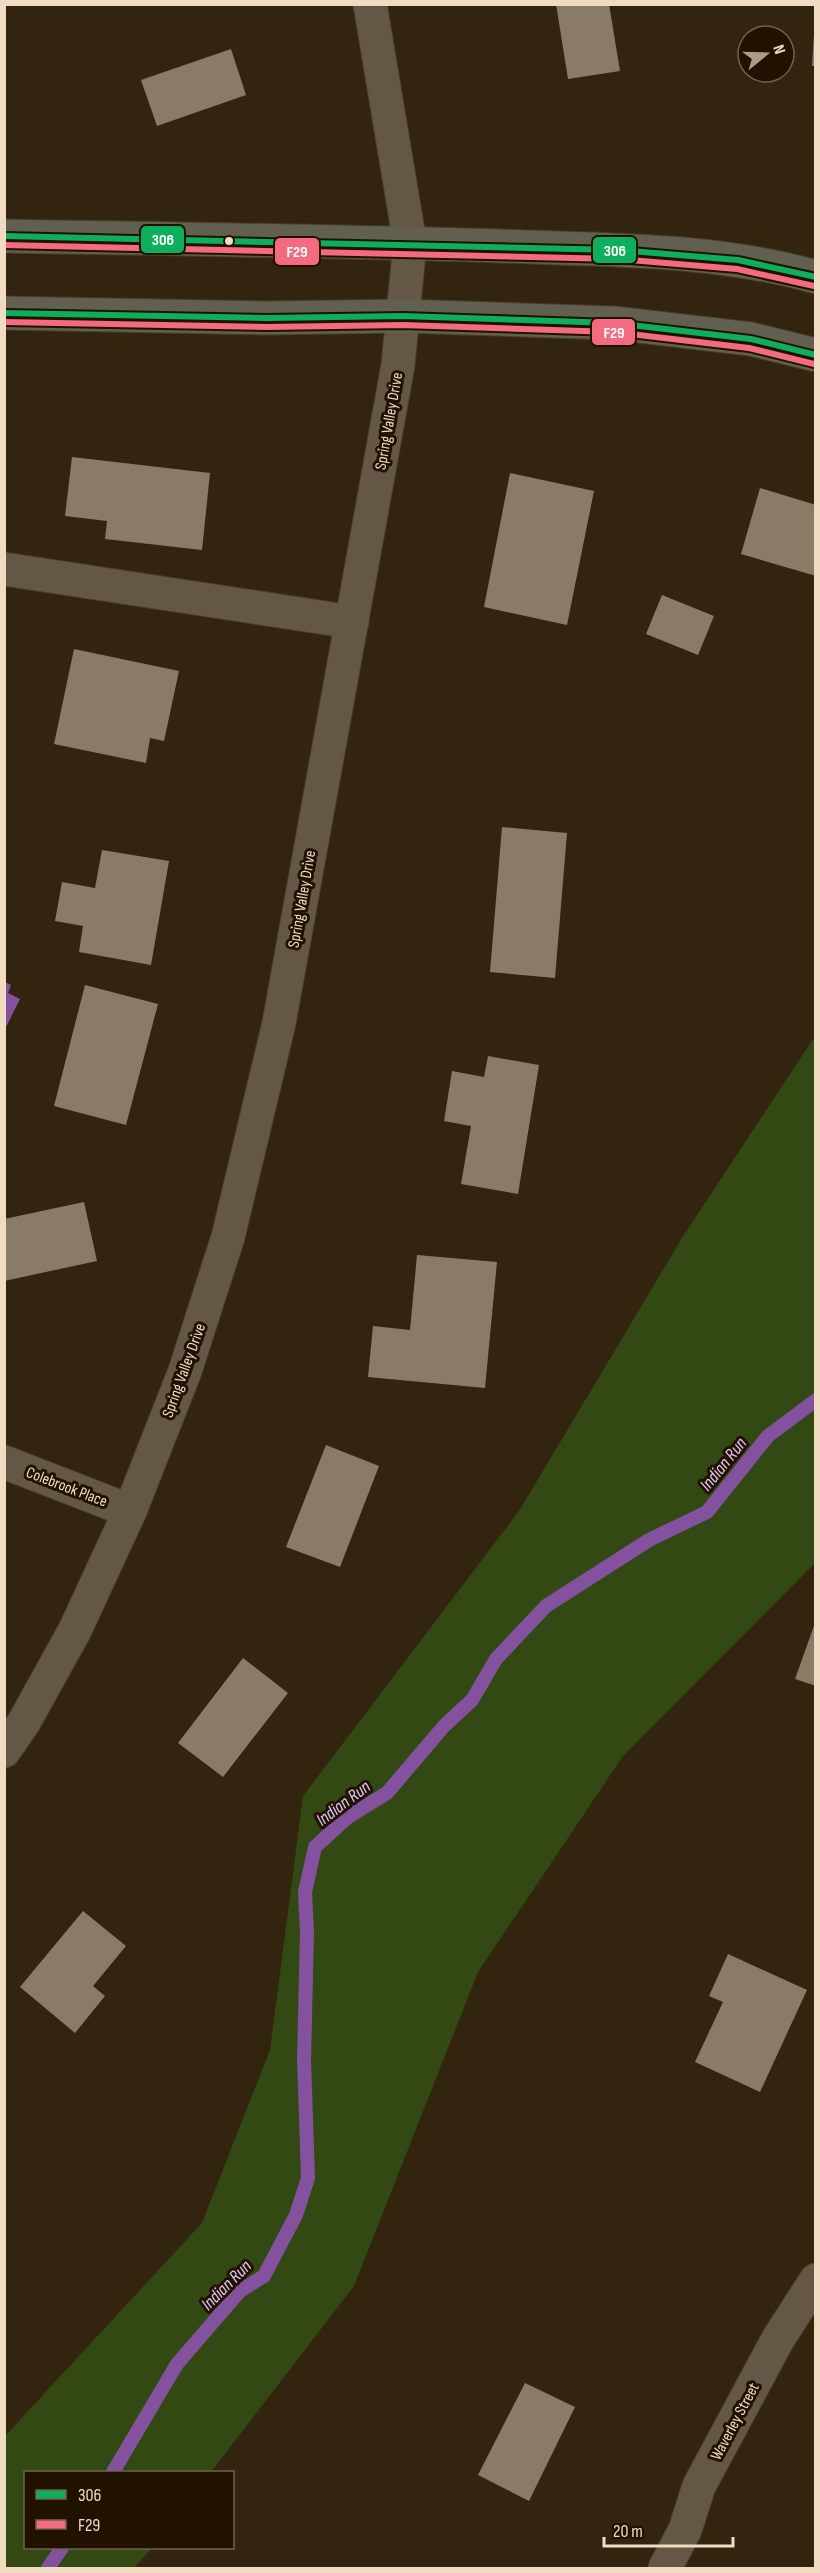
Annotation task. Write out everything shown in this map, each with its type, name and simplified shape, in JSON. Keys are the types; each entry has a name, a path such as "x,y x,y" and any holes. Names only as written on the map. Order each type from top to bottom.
{"main road":[{"path":"4,236 410,243 627,251 698,256 796,271 816,277"},
{"path":"4,313 267,318 403,316 614,323 752,339 816,355"}],"street":[{"name":"Spring Valley Drive","path":"4,1751 24,1722 75,1630 130,1511 185,1371 228,1236 279,1023 398,365 410,243 370,4"},
{"path":"4,569 352,622"},
{"name":"Colebrook Place","path":"4,1462 130,1511"},
{"name":"Waverley Street","path":"667,2568 685,2530 699,2486 778,2339 816,2280"}],"green space":[{"path":"815,1036 815,1563 623,1756 478,1972 354,2286 212,2471 24,2471 24,2549 151,2549 134,2568 5,2568 5,2436 202,2223 270,2050 303,1796 519,1511 682,1238"}],"shaded area":[{"path":"5,982 11,985 8,993 20,999 5,1029"}],"building":[{"path":"556,4 609,4 620,71 568,79"},
{"path":"814,34 816,34 816,66 812,66"},
{"path":"231,49 246,95 157,126 141,80"},
{"path":"72,457 210,473 202,550 105,539 107,521 65,516"},
{"path":"510,473 594,491 567,625 484,607"},
{"path":"760,488 816,505 816,576 741,554"},
{"path":"662,595 714,616 698,655 646,634"},
{"path":"74,649 179,671 164,741 150,738 146,763 54,744"},
{"path":"502,827 567,833 555,978 490,972"},
{"path":"102,850 169,861 151,965 79,952 83,926 55,921 62,882 95,888"},
{"path":"85,985 158,1004 126,1125 54,1106"},
{"path":"488,1056 539,1065 518,1194 461,1184 471,1126 444,1121 452,1071 484,1077"},
{"path":"84,1202 97,1261 4,1281 4,1219"},
{"path":"417,1255 497,1262 485,1388 368,1377 373,1326 410,1330"},
{"path":"326,1445 379,1466 340,1567 286,1547"},
{"path":"816,1623 816,1686 795,1679"},
{"path":"243,1658 288,1693 223,1777 178,1743"},
{"path":"83,1911 126,1946 93,1986 105,1996 75,2033 20,1987"},
{"path":"728,1954 807,1990 760,2092 695,2062 723,2002 709,1996"},
{"path":"525,2383 575,2407 529,2501 478,2475"}],"waterway":[{"name":"Indian Run","path":"114,2471 177,2364 240,2291 264,2276 296,2215 308,2178 304,2059 307,1933 305,1892 315,1847 348,1817 387,1793 444,1726 472,1700 496,1659 546,1606 649,1540 707,1512 768,1436 816,1400"},
{"name":"Indian Run","path":"48,2568 61,2549"}],"transit line":[{"name":"306","path":"4,236 619,250 738,260 816,277"},
{"name":"F29","path":"4,245 618,259 737,269 814,286"},
{"name":"306","path":"4,313 267,318 403,316 614,323 751,339 816,355"},
{"name":"F29","path":"4,322 267,327 403,325 613,332 749,348 814,364"}]}
